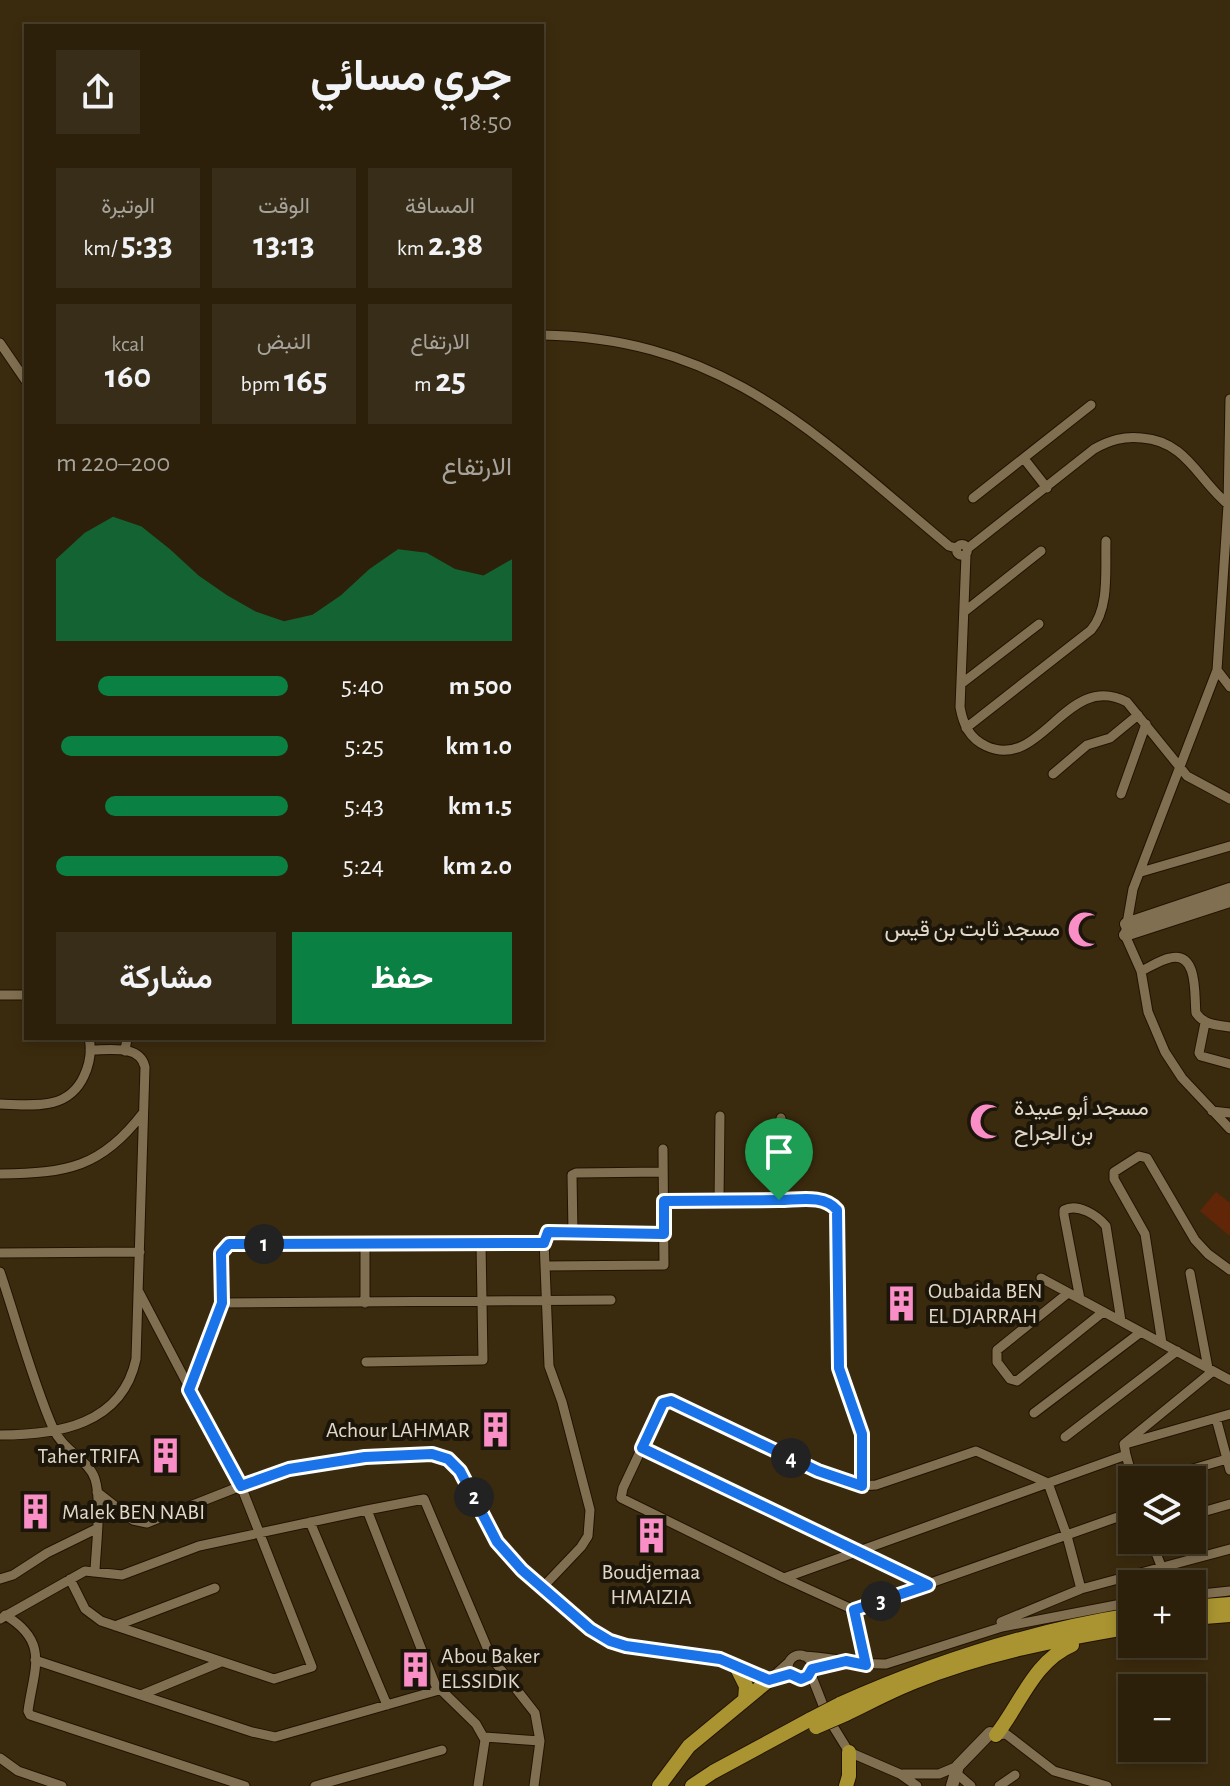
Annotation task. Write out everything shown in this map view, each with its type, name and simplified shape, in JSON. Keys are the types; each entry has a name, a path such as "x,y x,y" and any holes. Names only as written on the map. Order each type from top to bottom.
{"highway":[{"path":"1206,1610 1229,1614"},
{"path":"1206,1616 1229,1614"},
{"path":"692,1786 713,1772 907,1675 984,1648 1118,1617"},
{"path":"843,1709 962,1666 1118,1630"},
{"path":"1003,1729 1032,1681 1052,1656 1097,1634"},
{"path":"736,1666 746,1686 745,1700"},
{"path":"659,1786 689,1746 769,1680"},
{"path":"708,1786 814,1723"},
{"path":"846,1786 849,1752"}],"main road":[{"path":"1126,929 1230,889"},
{"path":"1126,929 1230,901"},
{"path":"960,1779 967,1764 1003,1729"}],"street":[{"path":"544,335 641,346 702,365 805,426 949,546 963,551"},
{"path":"0,343 24,378"},
{"path":"1230,399 1229,506 1217,670 1133,889 1126,929 1141,971 1148,1012 1165,1052 1182,1078 1230,1127"},
{"path":"973,498 1091,405"},
{"path":"963,551 1104,443 1127,437 1168,444 1180,451 1229,506"},
{"path":"1025,460 1047,488"},
{"path":"966,728 1099,621 1103,608 1106,541"},
{"path":"963,551 960,707 971,736 991,748 1012,750 1031,740 1078,702 1090,697 1115,696 1127,702 1179,768 1197,782 1230,799"},
{"path":"964,612 1041,551"},
{"path":"961,684 1039,624"},
{"path":"1217,670 1230,687"},
{"path":"1053,774 1087,745 1110,738 1138,715"},
{"path":"1121,794 1146,724"},
{"path":"1141,872 1230,846"},
{"path":"1141,971 1171,957 1185,961 1192,970 1196,1013 1205,1023 1230,1027"},
{"path":"0,995 24,995"},
{"path":"1205,1023 1199,1053 1230,1064"},
{"path":"0,1104 52,1104 65,1099 82,1080 90,1050 89,1040"},
{"path":"125,1051 127,1040"},
{"path":"0,1435 54,1431 88,1421 113,1402 129,1383 136,1359 144,1062 136,1052 90,1050"},
{"path":"0,1174 45,1173 80,1166 110,1149 126,1135 144,1111"},
{"path":"1212,1111 1230,1113"},
{"path":"719,1200 720,1116"},
{"path":"779,1200 781,1118"},
{"path":"545,1266 664,1265 663,1149"},
{"path":"1162,1343 1145,1234 1114,1179 1114,1172 1139,1156 1147,1158 1195,1240 1230,1270"},
{"path":"573,1232 572,1175 663,1172"},
{"path":"664,1201 820,1200 837,1210 839,1368 862,1434 862,1486"},
{"path":"1080,1299 1064,1215 1064,1210 1071,1207 1081,1208 1106,1226 1121,1321"},
{"path":"542,1588 588,1536 590,1510 562,1402 549,1366 544,1243 548,1232 664,1234"},
{"path":"366,1362 483,1360 481,1243"},
{"path":"189,1390 222,1303 221,1253 226,1245 544,1243"},
{"path":"365,1244 365,1303"},
{"path":"0,1253 140,1252"},
{"path":"0,1272 54,1431 93,1473 97,1492 95,1571"},
{"path":"1190,1273 1210,1370"},
{"path":"1041,1278 1230,1380"},
{"path":"70,1579 91,1615 115,1626 274,1679 312,1667 241,1486 138,1290"},
{"path":"1068,1293 997,1350 997,1362 1010,1379 1017,1381 1103,1312"},
{"path":"222,1303 611,1300"},
{"path":"1034,1413 1141,1332"},
{"path":"1065,1437 1177,1351"},
{"path":"1124,1444 1210,1370"},
{"path":"1081,1589 1067,1536 1048,1483 976,1451 876,1485 862,1486 818,1471 671,1401 663,1403 621,1494 623,1500 854,1610 928,1585 1067,1536 1118,1517"},
{"path":"1124,1444 1230,1414"},
{"path":"1216,1418 1230,1470"},
{"path":"1124,1444 1129,1466"},
{"path":"642,1448 928,1585"},
{"path":"97,1492 133,1520 147,1523 289,1469 365,1457 432,1454 448,1459 460,1471 497,1542 522,1570 590,1629 626,1646 706,1656 769,1680 790,1674 801,1679 819,1699 849,1752 900,1774 917,1786"},
{"path":"784,1578 1126,1455"},
{"path":"1202,1466 1228,1458"},
{"path":"3,1617 85,1571 122,1575 199,1546 424,1499 484,1644 495,1663 535,1713 540,1741 534,1786"},
{"path":"1206,1511 1230,1504"},
{"path":"367,1510 439,1690 476,1724 484,1737 478,1786"},
{"path":"310,1522 387,1705"},
{"path":"0,1579 13,1575 47,1553 96,1529"},
{"path":"977,1634 1081,1589 1230,1549"},
{"path":"1155,1554 1160,1569"},
{"path":"115,1626 215,1588"},
{"path":"1206,1594 1230,1591"},
{"path":"769,1680 795,1657 829,1657 866,1665 886,1664 977,1634 1118,1604"},
{"path":"854,1610 866,1665"},
{"path":"3,1617 19,1624 32,1638 35,1660 28,1711 34,1718 245,1786"},
{"path":"803,1656 809,1661 819,1699"},
{"path":"35,1660 275,1737 439,1690"},
{"path":"801,1679 811,1670 846,1661"},
{"path":"141,1695 221,1662"},
{"path":"789,1662 790,1674"},
{"path":"1003,1729 1054,1771 1107,1786"},
{"path":"484,1737 540,1741"},
{"path":"315,1786 442,1750"},
{"path":"0,1758 18,1771 62,1786"},
{"path":"900,1774 939,1774 960,1779"},
{"path":"999,1786 1015,1775"}],"shaded area":[{"path":"1216,1192 1230,1203 1230,1236 1200,1211"}],"place":[{"name":"مسجد ثابت بن قيس","path":"1086,929"},
{"name":"مسجد أبو عبيدة بن الجراح","path":"988,1121"},
{"name":"Oubaida BEN EL DJARRAH","path":"902,1304"},
{"name":"Achour LAHMAR","path":"496,1430"},
{"name":"Taher TRIFA","path":"166,1456"},
{"name":"Malek BEN NABI","path":"36,1512"},
{"name":"Boudjemaa HMAIZIA","path":"651,1536"},
{"name":"Abou Baker ELSSIDIK","path":"415,1669"}],"route":[{"path":"779,1200 820,1200 837,1210 839,1368 862,1434 862,1486 818,1471 671,1401 663,1403 642,1448 928,1585 854,1610 866,1665 846,1661 812,1669 808,1676 801,1679 790,1674 769,1680 720,1659 610,1641 590,1629 522,1570 497,1542 460,1471 448,1459 432,1454 365,1457 289,1469 241,1486 189,1390 222,1303 221,1253 229,1244 544,1243 548,1232 664,1234 664,1201 779,1200"}]}
